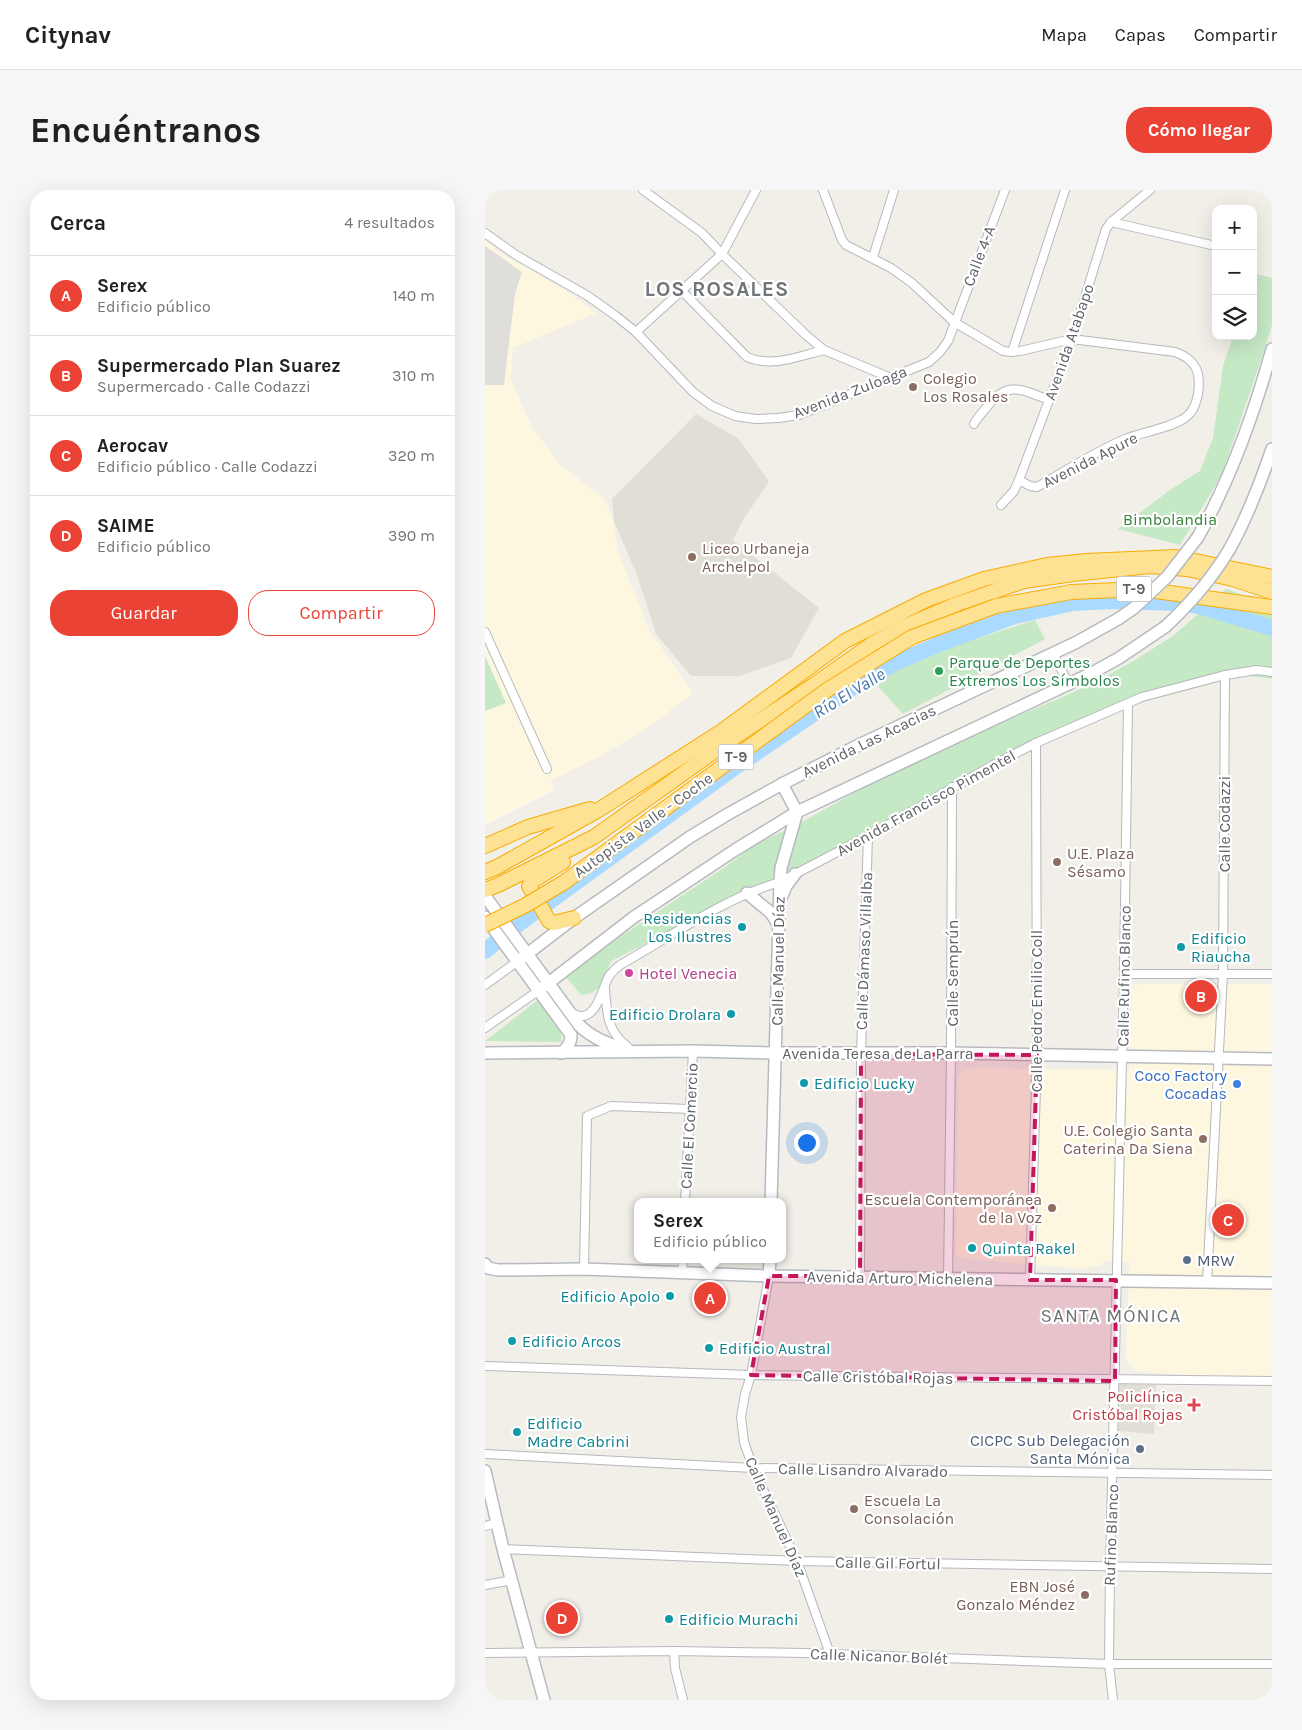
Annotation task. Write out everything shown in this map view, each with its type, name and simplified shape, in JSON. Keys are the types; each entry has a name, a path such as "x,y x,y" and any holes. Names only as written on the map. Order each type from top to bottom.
{"highway":[{"name":"Autopista Valle - Coche","path":"485,872 608,804 722,731 845,641 925,600 984,579 1047,565 1105,560 1175,557 1272,577"},
{"path":"574,918 555,923 549,921 529,888 529,884 580,850 723,745 873,644 901,628 957,604 1024,581 1150,566 1187,569 1233,579 1272,592"},
{"name":"Autopista Valle - Coche","path":"485,925 563,884 827,690 912,637 996,606 1071,592 1141,589 1272,607"},
{"path":"485,846 538,824 608,804"},
{"path":"485,890 594,838"}],"main road":[{"name":"Avenida Las Acacias","path":"517,961 574,918 690,837 782,784 946,703 1053,653 1134,608 1167,577 1198,537 1211,514 1237,454 1272,349"},
{"name":"Avenida Las Acacias","path":"538,990 634,917 735,850 797,812 1069,685 1119,658 1165,627 1193,600 1218,568 1229,550 1256,494 1272,449"},
{"path":"782,784 797,812"},
{"name":"Calle Manuel Díaz","path":"771,1198 779,882 783,860 797,812"},
{"path":"779,905 786,886 798,872 783,860"},
{"path":"747,893 771,913 778,924"},
{"path":"485,896 510,941 517,961 571,1035 569,1046 561,1053"},
{"path":"485,917 510,941 527,953 569,1012 587,1033 614,1046 635,1051"},
{"name":"Avenida Teresa de La Parra","path":"485,1053 693,1051 861,1054 951,1053 1272,1059"},
{"name":"Calle Manuel Díaz","path":"769,1276 770,1263"},
{"name":"Avenida Arturo Michelena","path":"485,1264 488,1268 497,1270 585,1269 769,1276 1272,1283"},
{"path":"485,1278 489,1273 497,1270"},
{"path":"485,1471 503,1549 544,1700"}],"street":[{"path":"643,190 702,232 806,335 824,350 891,378"},
{"path":"636,332 723,254 756,190"},
{"path":"823,190 842,240 852,248 873,258 912,282 954,322 1003,351 1012,352 1065,190"},
{"path":"873,258 894,190"},
{"name":"Calle 4-A","path":"954,322 1005,190"},
{"name":"Avenida Atabapo","path":"1001,505 1014,491 1019,480 1072,339 1106,229 1111,222 1150,190"},
{"path":"1111,222 1212,245"},
{"name":"Avenida Zuloaga","path":"485,233 516,255 589,296 636,332 693,392 712,406 735,416 763,419 799,415 929,362 941,352 954,322"},
{"path":"682,291 747,357 767,363 824,350"},
{"name":"Avenida Apure","path":"1012,352 1072,339 1175,352 1192,362 1200,378 1195,407 1184,419 1124,440 1037,487 1030,486 1019,480"},
{"path":"974,424 995,397 1007,389 1025,391 1049,400"},
{"path":"485,632 547,769"},
{"path":"1053,653 1069,685"},
{"name":"Avenida Francisco Pimentel","path":"569,1012 582,1016 587,1015 595,1007 613,971 619,964 747,893 779,882 868,836 1036,743 1143,697 1225,675 1257,670 1272,672"},
{"name":"Calle Codazzi","path":"1218,1058 1223,974 1225,675"},
{"name":"Calle Rufino Blanco","path":"1117,1280 1123,1057 1128,702"},
{"name":"Calle Pedro Emilio Coll","path":"1030,1280 1037,1055 1036,743"},
{"name":"Calle Semprún","path":"948,1279 952,788"},
{"name":"Calle Dámaso Villalba","path":"860,1276 861,1054 868,836"},
{"path":"485,985 517,961"},
{"path":"1124,974 1272,974"},
{"path":"605,987 607,1016 613,1033 619,1040 635,1051"},
{"path":"485,1028 538,990"},
{"name":"Calle El Comercio","path":"685,1198 693,1051"},
{"path":"1207,1282 1218,1058"},
{"path":"585,1269 587,1116 611,1106 690,1109"},
{"path":"682,1273 683,1263"},
{"name":"Calle Manuel Díaz","path":"769,1276 751,1375 741,1417 744,1442 753,1468 797,1561 831,1654"},
{"name":"Rufino Blanco","path":"1113,1700 1109,1664 1109,1568 1117,1280"},
{"name":"Calle Cristóbal Rojas","path":"485,1366 751,1375 1115,1381 1272,1381"},
{"name":"Calle Lisandro Alvarado","path":"485,1454 753,1468 1272,1475"},
{"path":"485,1526 497,1523"},
{"name":"Calle Gil Fortul","path":"503,1549 797,1561 1109,1568 1272,1569"},
{"path":"485,1585 512,1580"},
{"path":"674,1652 675,1668 683,1700"},
{"name":"Calle Nicanor Bolét","path":"485,1653 674,1652 831,1654 1109,1664 1272,1664"}],"highlighted area":[{"path":"861,1054 1037,1055 1030,1280 1116,1280 1115,1381 751,1375 769,1276 860,1276"}],"shaded area":[{"path":"485,240 500,253 566,291 596,313 513,348 511,380 532,427 560,465 603,499 612,515 618,552 650,632 693,693 650,726 606,753 550,781 555,790 485,825"},
{"path":"485,246 522,272 515,294 504,385 485,385"},
{"name":"Liceo Urbaneja Archelpol","path":"696,414 739,439 769,482 744,518 733,540 819,608 791,658 740,676 691,676 656,634 637,575 614,521 612,499"},
{"path":"1138,984 1272,984 1272,1380 1139,1372 1134,1369 1126,1357 1129,1262 1106,1261 1101,1265 1083,1269 960,1258 956,1256 959,1075 963,1071 979,1067 1129,1071 1132,991 1134,986"},
{"path":"1119,1384 1156,1385 1154,1434 1117,1431"}],"green space":[{"name":"Bimbolandia","path":"1257,274 1272,278 1272,325 1222,474 1180,545 1118,529 1173,488 1200,471 1213,438 1223,366 1232,340 1257,340"},
{"path":"1226,589 1272,605 1272,679 1244,675 1147,701 1058,729 1020,746 785,878 611,961 599,988 592,993 581,995 566,977 584,961 728,865 753,846 800,823 917,758 1101,679 1173,636"},
{"name":"Parque de Deportes Extremos Los Símbolos","path":"1035,620 1045,639 903,714 876,684 913,659"},
{"path":"485,656 506,703 485,711"},
{"path":"538,1000 560,1027 562,1042 485,1041"}],"waterway":[{"name":"Río El Valle","path":"485,951 517,925 731,770 859,683 895,663 939,644 1015,616 1073,603 1112,601 1179,603 1199,606 1272,628"}],"place":[{"name":"Colegio Los Rosales","path":"913,387"},
{"name":"Liceo Urbaneja Archelpol","path":"692,557"},
{"name":"Parque de Deportes Extremos Los Símbolos","path":"939,671"},
{"name":"U.E. Plaza Sésamo","path":"1057,862"},
{"name":"Residencias Los Ilustres","path":"742,927"},
{"name":"Edificio Riaucha","path":"1181,947"},
{"name":"Hotel Venecia","path":"629,973"},
{"name":"Supermercado Plan Suarez","path":"1201,996"},
{"name":"Edificio Drolara","path":"731,1014"},
{"name":"Edificio Lucky","path":"804,1083"},
{"name":"Coco Factory Cocadas","path":"1237,1084"},
{"name":"U.E. Colegio Santa Caterina Da Siena","path":"1203,1139"},
{"name":"Escuela Contemporánea de la Voz","path":"1052,1208"},
{"name":"Aerocav","path":"1228,1220"},
{"name":"Quinta Rakel","path":"972,1248"},
{"name":"MRW","path":"1187,1260"},
{"name":"Edificio Apolo","path":"670,1296"},
{"name":"Serex","path":"710,1298"},
{"name":"Edificio Arcos","path":"512,1341"},
{"name":"Edificio Austral","path":"709,1348"},
{"name":"Policlínica Cristóbal Rojas","path":"1194,1405"},
{"name":"Edificio Madre Cabrini","path":"517,1432"},
{"name":"CICPC Sub Delegación Santa Mónica","path":"1140,1449"},
{"name":"Escuela La Consolación","path":"854,1509"},
{"name":"EBN José Gonzalo Méndez","path":"1085,1595"},
{"name":"SAIME","path":"562,1618"},
{"name":"Edificio Murachi","path":"669,1619"}],"district":[{"name":"LOS ROSALES","path":"717,289"},
{"name":"SANTA MÓNICA","path":"1111,1316"}]}
